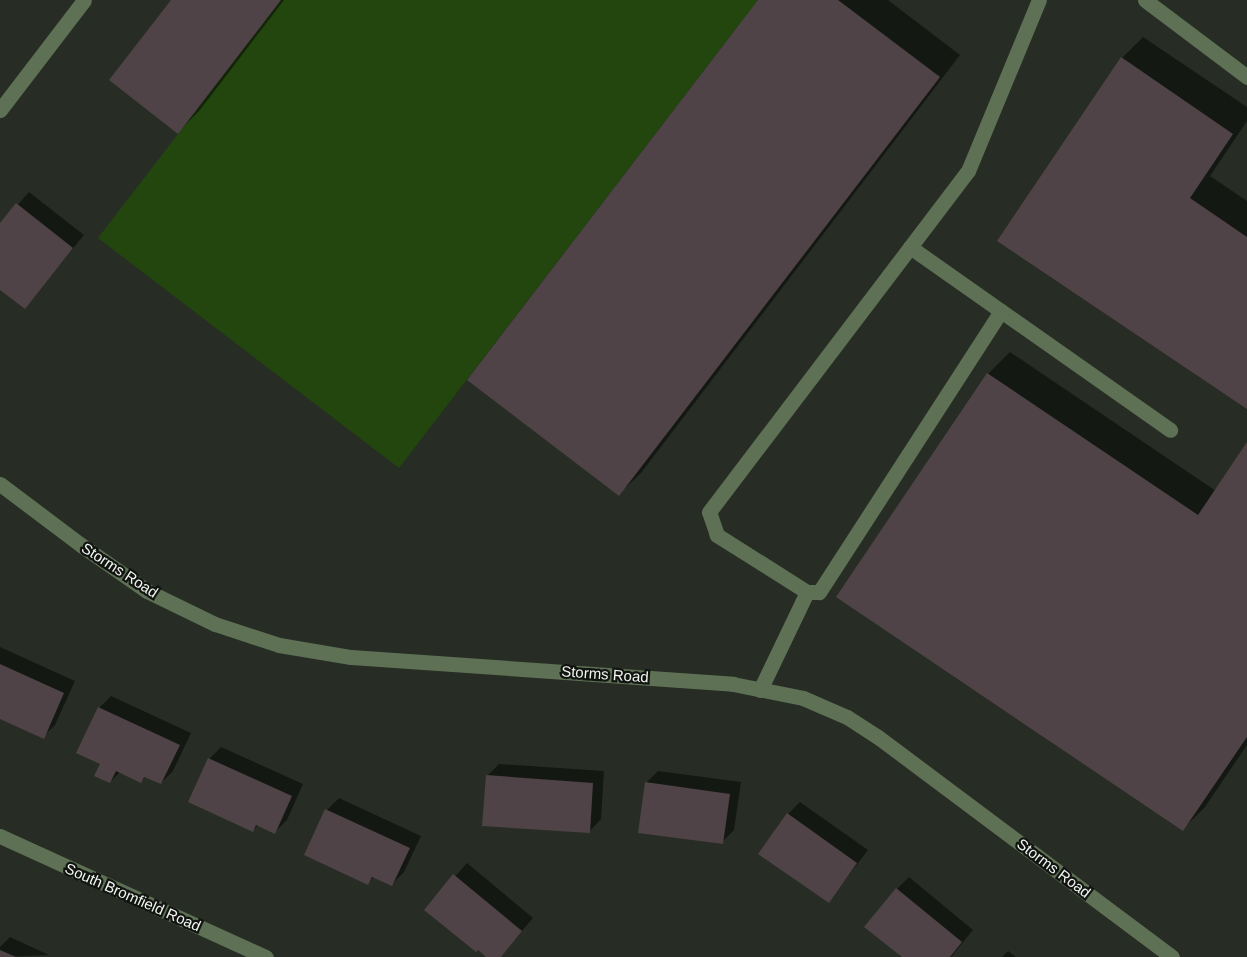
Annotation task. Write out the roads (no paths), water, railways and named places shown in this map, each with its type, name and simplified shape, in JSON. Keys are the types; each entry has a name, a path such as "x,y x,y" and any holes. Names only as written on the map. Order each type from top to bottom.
{"street":[{"path":"0,110 84,0"},
{"path":"1000,311 819,592 807,592 717,535 709,512 968,171 1039,0"},
{"path":"1145,0 1247,77"},
{"path":"910,247 1170,430"},
{"name":"Storms Road","path":"0,484 147,591 215,624 279,645 351,657 733,684 802,698 847,717 878,737 1172,957"},
{"path":"760,690 807,592"},
{"name":"South Bromfield Road","path":"0,836 266,957"}]}
